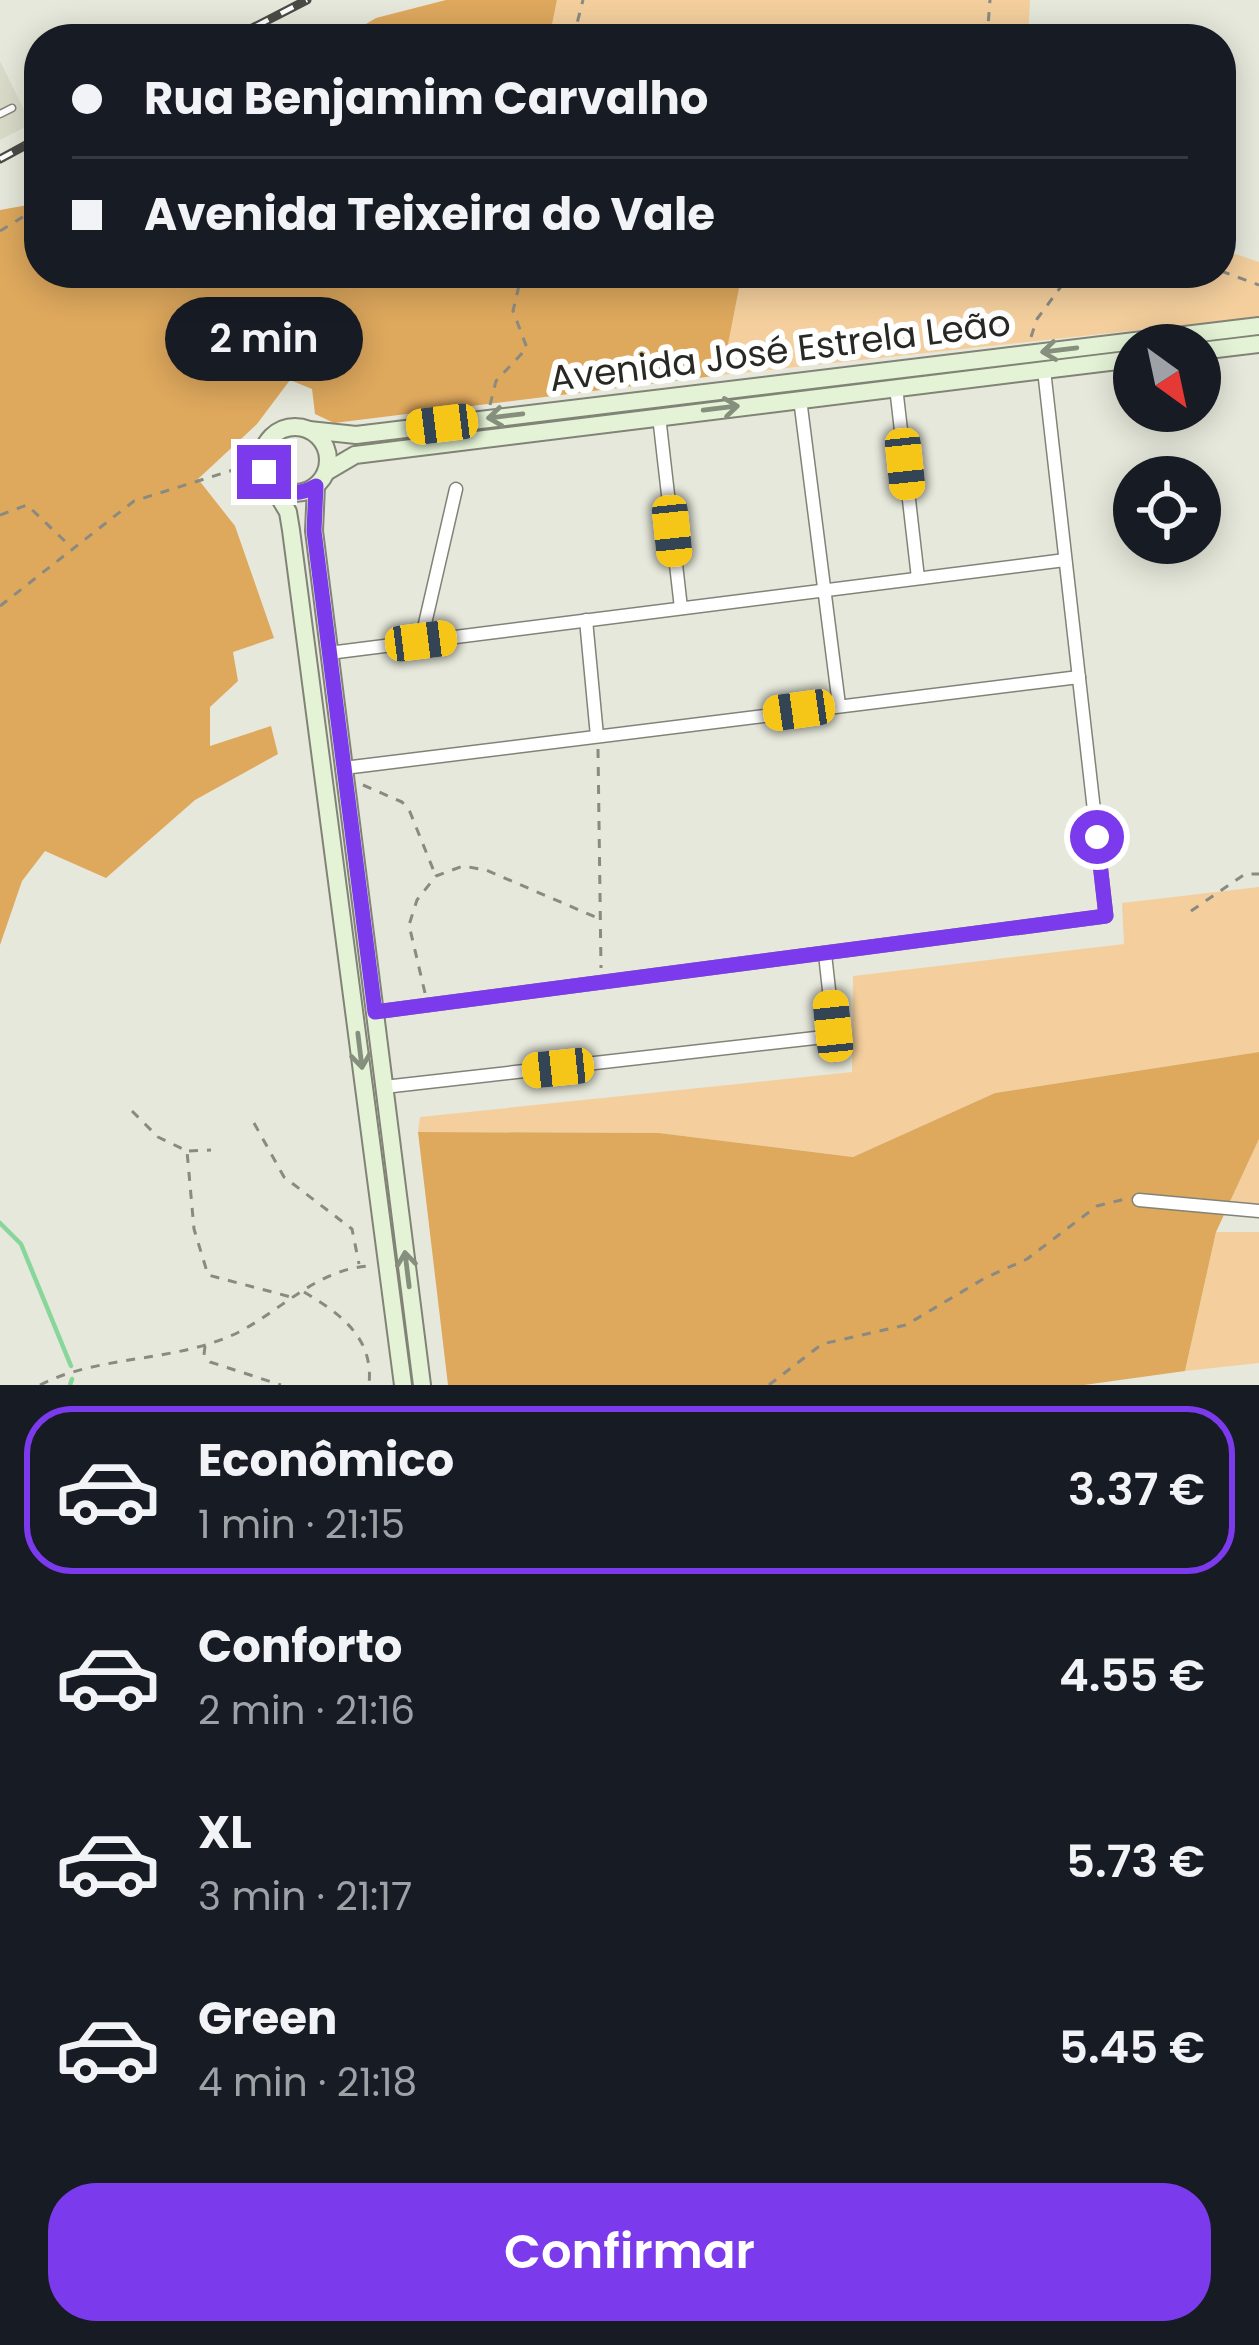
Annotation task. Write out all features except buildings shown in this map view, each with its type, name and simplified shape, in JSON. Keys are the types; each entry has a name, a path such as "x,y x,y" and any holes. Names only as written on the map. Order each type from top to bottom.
{"street":[{"name":"Avenida José Estrela Leão","path":"309,430 356,434 1259,326"},
{"path":"1221,349 1259,344"},
{"name":"Avenida José Estrela Leão","path":"321,479 355,455 1113,362"},
{"path":"375,1012 1106,916 1044,370"},
{"path":"896,387 918,578"},
{"path":"800,399 839,705"},
{"path":"659,416 681,608"},
{"path":"403,1385 291,530 288,512 262,461 264,450 287,428 309,430 327,452 314,531 422,1385"},
{"path":"270,482 297,493 321,479"},
{"path":"421,641 456,489"},
{"path":"329,653 1065,560"},
{"path":"586,620 596,736"},
{"path":"344,772 1078,677"},
{"path":"384,1087 820,1039 833,1026 825,954"},
{"path":"1139,1200 1259,1211"}],"lane":[{"path":"0,114 12,108"}],"path":[{"path":"486,419 496,381 527,347 513,310 518,288"},
{"path":"1025,354 1036,319 1060,288"},
{"path":"0,606 134,501 262,461"},
{"path":"0,515 27,505 71,548"},
{"path":"596,736 602,982"},
{"path":"344,772 402,802 418,826 436,876"},
{"path":"428,1005 409,925 417,900 436,876 463,866 486,870 601,920"},
{"path":"1191,911 1245,874 1259,874"},
{"path":"132,1111 158,1137 187,1151 211,1150"},
{"path":"254,1123 284,1177 352,1229 360,1266"},
{"path":"187,1151 194,1229 208,1275 292,1298"},
{"path":"769,1385 821,1344 906,1325 1027,1259 1097,1206 1117,1199 1139,1200"},
{"path":"38,1384 206,1344 238,1332 332,1273 388,1266"},
{"path":"303,1292 339,1313 361,1339 369,1361 369,1385"},
{"path":"206,1344 204,1355 210,1362 281,1385"}],"shaded area":[{"path":"446,0 557,0 552,24 366,24"},
{"path":"557,0 1030,0 1029,24 552,24"},
{"path":"0,61 24,110 24,128 0,140"},
{"path":"24,206 24,288 739,288 722,375 334,423 315,414 312,389 290,380 257,424 198,479 235,526 274,638 233,652 238,681 210,707 210,746 271,726 278,754 195,800 106,878 45,851 22,881 0,945 0,210"},
{"path":"1236,254 1259,262 1259,317 1194,324 1113,324 1113,333 722,375 739,288 1236,288"},
{"path":"1259,887 1259,1052 995,1093 853,1157 659,1133 418,1132 420,1117 852,1072 853,976 1124,944 1122,903"},
{"path":"1259,1052 1259,1139 1216,1232 1185,1371 1084,1385 448,1385 418,1132 659,1133 853,1157 995,1093"},
{"path":"1259,1139 1259,1205 1230,1202"},
{"path":"1216,1232 1259,1232 1259,1363 1185,1371"}],"waterway":[{"path":"0,1223 21,1244 71,1366"},
{"path":"70,1385 72,1379"}],"railway":[{"path":"260,24 307,0"},
{"path":"0,159 24,146"}],"route":[{"path":"264,472 270,482 287,492 316,486 314,531 375,1012 1106,916 1097,837"}]}
